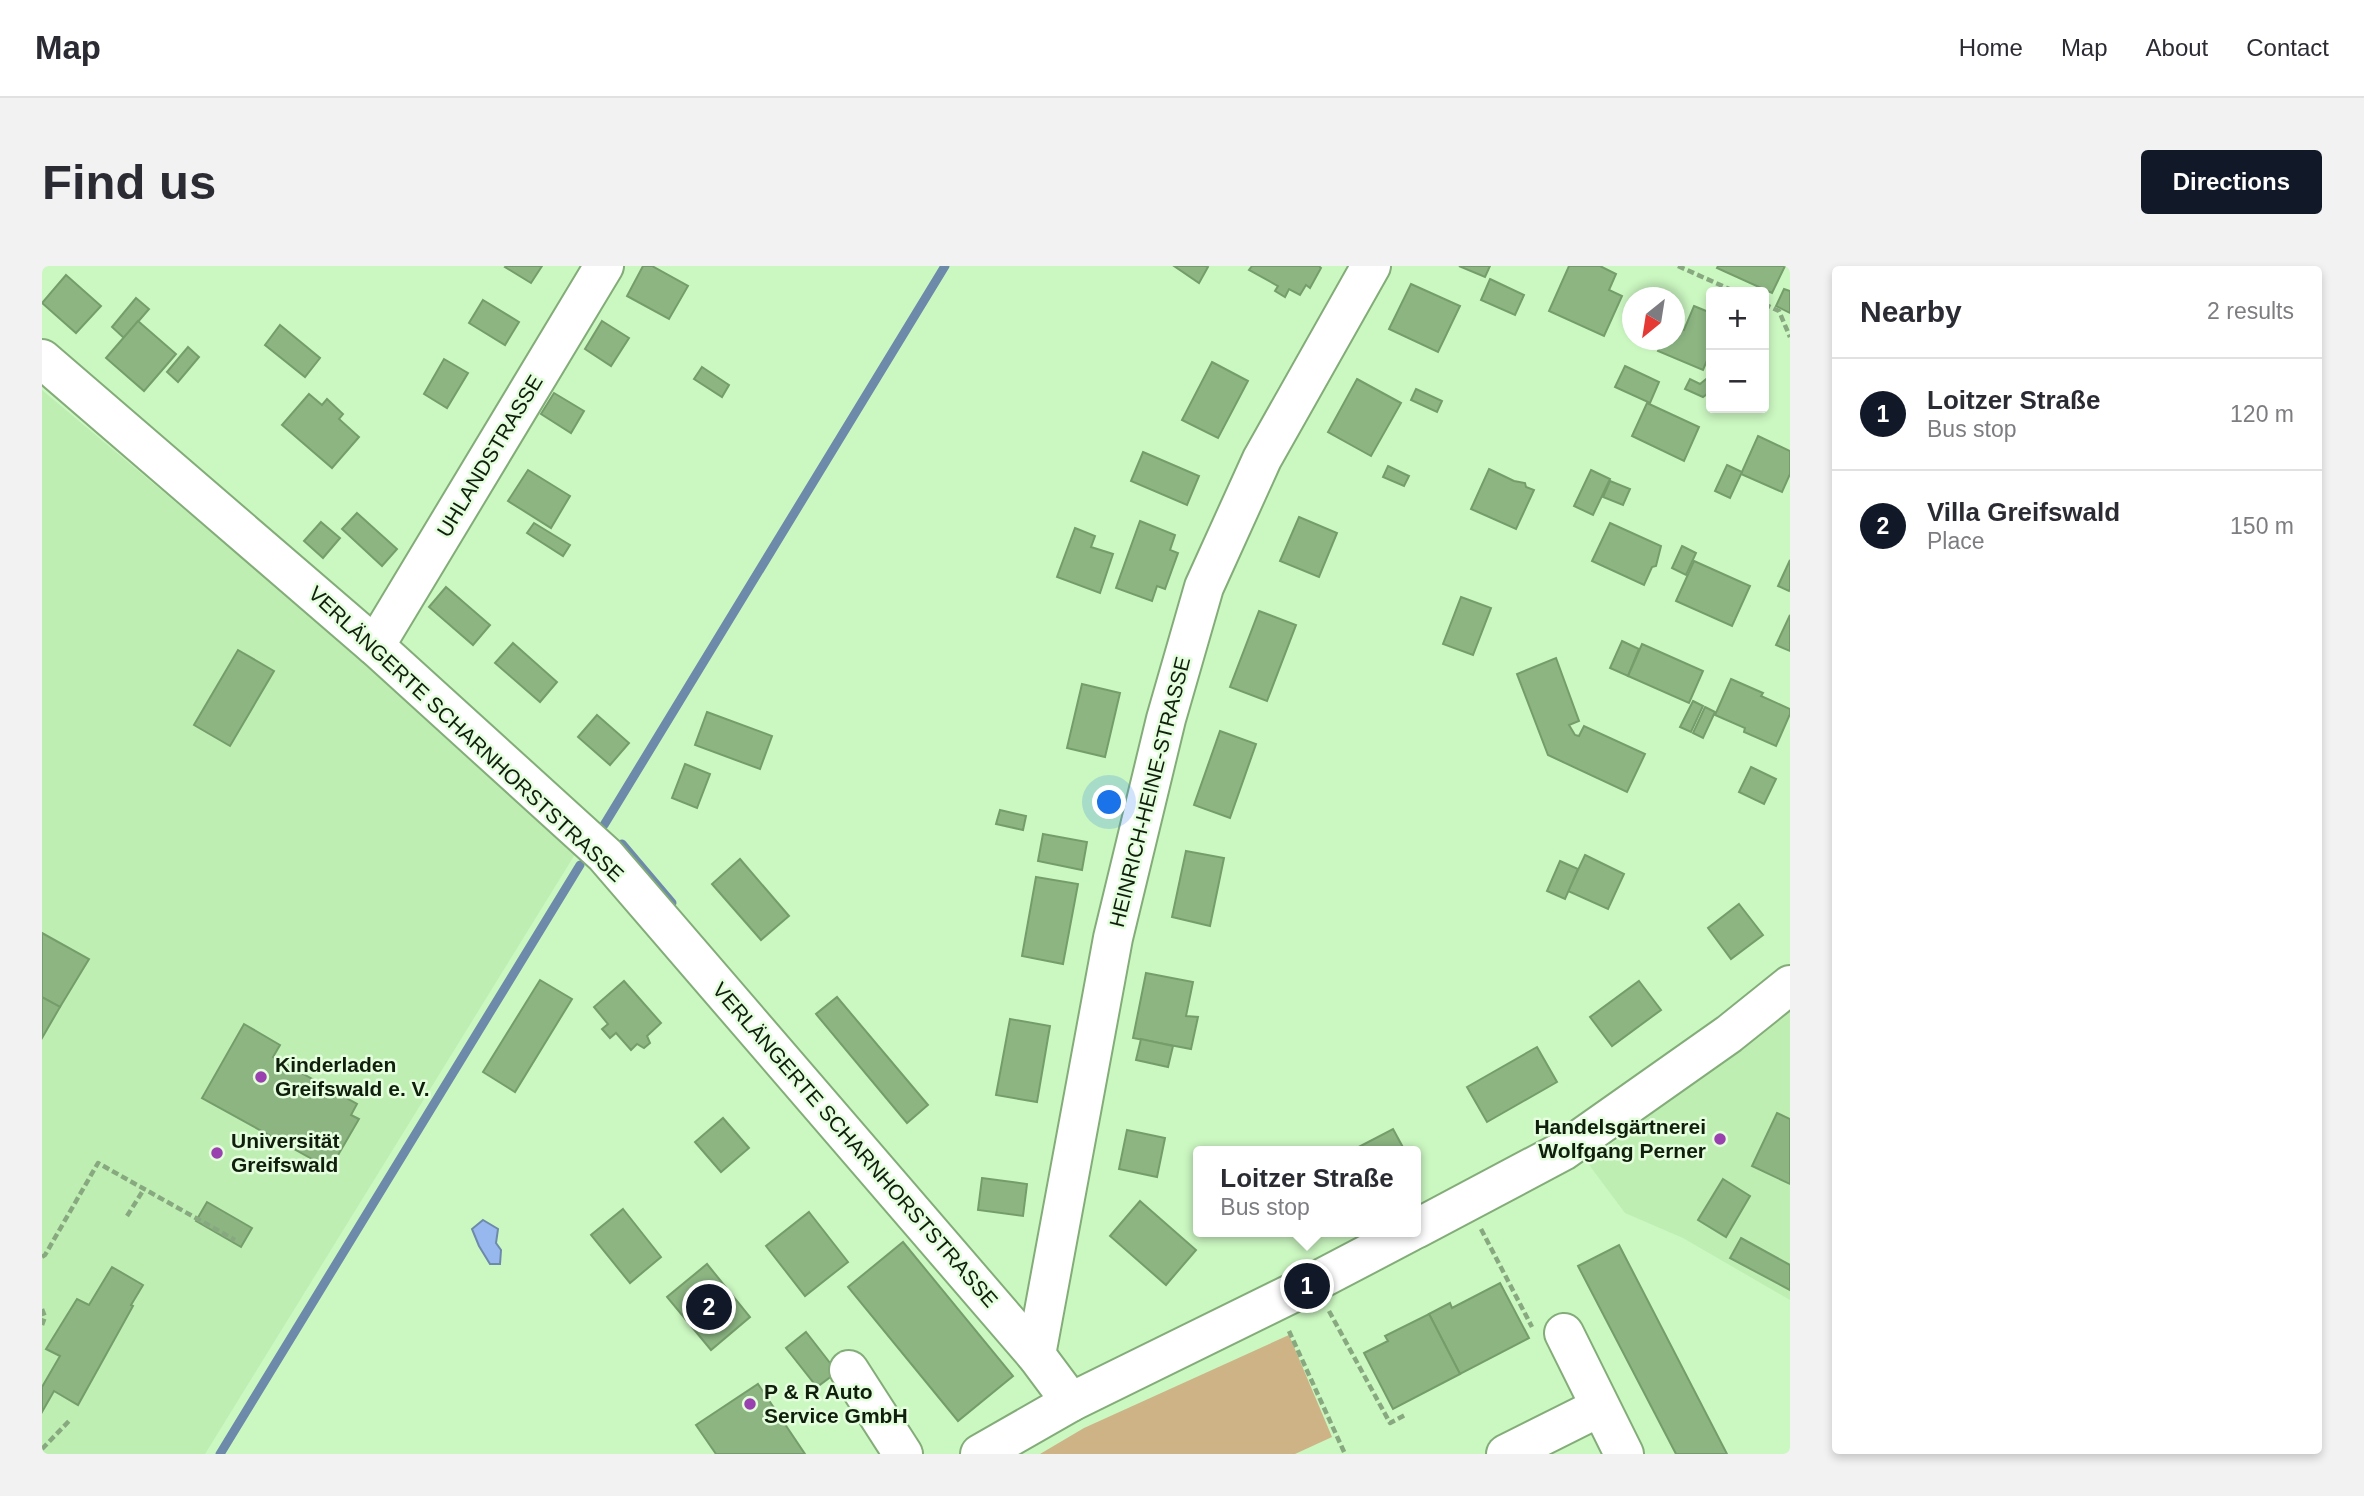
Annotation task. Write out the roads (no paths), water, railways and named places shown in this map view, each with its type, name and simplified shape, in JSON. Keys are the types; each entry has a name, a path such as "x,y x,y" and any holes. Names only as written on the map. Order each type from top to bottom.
{"street":[{"name":"UHLANDSTRASSE","path":"375,646 604,266"},
{"name":"HEINRICH-HEINE-STRASSE","path":"1036,1355 1113,938 1166,719 1204,587 1262,459 1371,266"},
{"name":"VERLÄNGERTE SCHARNHORSTSTRASSE","path":"42,359 375,646 605,855 1036,1355 1071,1402"},
{"path":"1421,1226 1563,1151 1729,1034 1790,985"},
{"path":"980,1454 1071,1402 1400,1237"},
{"path":"1551,1335 1600,1407 1624,1454"},
{"path":"849,1370 903,1454"},
{"path":"1506,1454 1600,1407"}],"water":[{"path":"483,1220 498,1229 496,1243 501,1250 500,1264 490,1264 472,1229"}],"waterway":[{"path":"604,825 945,266"},
{"path":"622,844 672,903"},
{"path":"220,1454 580,865"}],"place":[{"name":"Kinderladen Greifswald e. V.","path":"261,1077"},
{"name":"Handelsgärtnerei Wolfgang Perner","path":"1720,1139"},
{"name":"Universität Greifswald","path":"217,1153"},
{"name":"Loitzer Straße","path":"1307,1286"},
{"name":"Villa Greifswald","path":"709,1307"},
{"name":"P & R Auto Service GmbH","path":"750,1404"}]}
